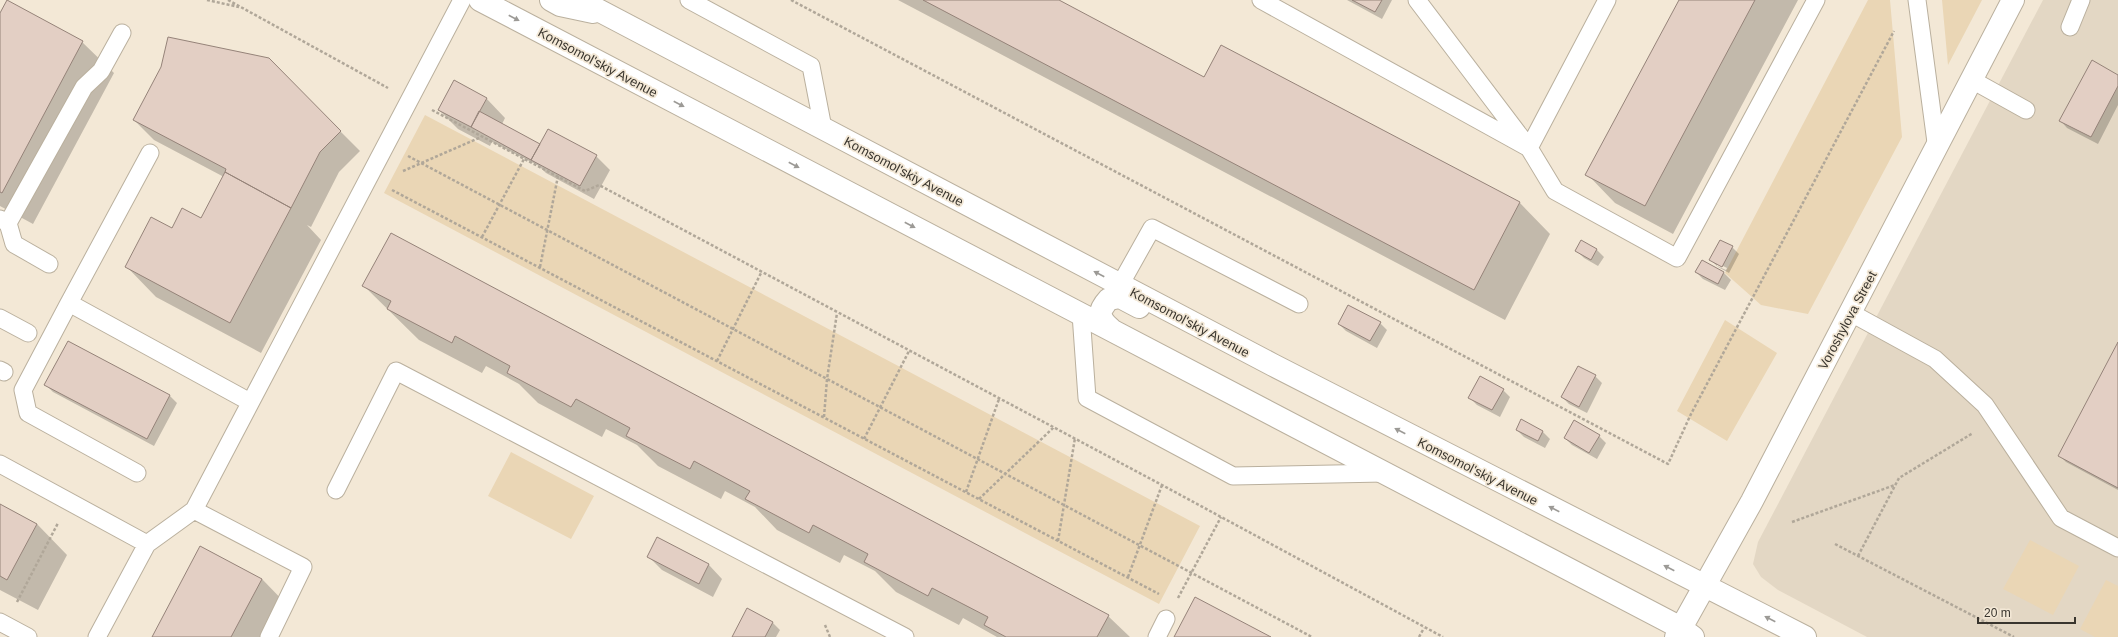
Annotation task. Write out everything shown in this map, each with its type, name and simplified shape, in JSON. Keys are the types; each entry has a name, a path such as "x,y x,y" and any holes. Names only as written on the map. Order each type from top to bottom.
{"main road":[{"name":"Komsomol'skiy Avenue","path":"480,0 1384,473 1683,634"},
{"path":"551,0 560,5 610,16"},
{"name":"Komsomol'skiy Avenue","path":"579,0 1273,365 1805,637"},
{"name":"Voroshylova Street","path":"1683,634 1704,586 1752,501 1937,150 2013,0"},
{"path":"1113,331 1104,323 1100,315 1101,307 1109,298 1120,298 1221,350 1273,365"}],"lane":[{"path":"97,637 147,544 194,510 462,0"},
{"path":"689,0 811,66 823,128"},
{"path":"1261,0 1529,148"},
{"path":"1417,0 1529,148 1555,191 1677,258 1816,0"},
{"path":"1529,148 1607,0"},
{"path":"1917,0 1937,150"},
{"path":"2070,27 2081,0"},
{"path":"49,264 14,244 4,221 84,86 101,70 122,33"},
{"path":"1972,80 2026,110"},
{"path":"137,473 28,413 23,390 150,153"},
{"path":"1120,285 1152,228 1299,304"},
{"path":"69,303 250,402"},
{"path":"1851,313 1935,359 1985,405 1994,421 2061,518 2118,548"},
{"path":"1081,314 1087,398 1233,476 1384,473"},
{"path":"0,318 28,333"},
{"path":"336,490 396,371 905,637"},
{"path":"0,464 147,544"},
{"path":"194,510 304,567 269,637"},
{"path":"1157,637 1166,619"},
{"path":"2,623 28,637"}],"path":[{"path":"207,0 243,8"},
{"path":"228,0 481,137 585,191 599,185 761,273 1075,438 1443,637"},
{"path":"791,0 1668,464 1691,414 1896,28"},
{"path":"399,172 481,137"},
{"path":"386,145 1312,637"},
{"path":"482,237 524,159"},
{"path":"540,267 558,176"},
{"path":"368,177 1175,603"},
{"path":"717,361 761,273"},
{"path":"824,417 827,379 837,313"},
{"path":"864,439 909,351"},
{"path":"966,492 999,399"},
{"path":"1858,556 1900,478 1994,421"},
{"path":"979,499 1054,427"},
{"path":"1058,541 1075,438"},
{"path":"1128,578 1162,485"},
{"path":"1792,522 1895,485"},
{"path":"2,623 69,502"},
{"path":"1166,619 1221,517"},
{"path":"1835,544 2014,637"},
{"path":"1419,637 1424,628"}],"shaded area":[{"path":"1868,0 1890,0 1902,137 1808,314 1761,305 1725,273"},
{"path":"1942,0 1982,0 1948,65"},
{"path":"2043,0 2118,0 2118,637 1867,637 1778,590 1761,577 1753,564 1758,542"},
{"path":"425,115 1200,526 1159,604 384,193"},
{"path":"1725,320 1777,353 1727,441 1677,411"},
{"path":"511,452 594,496 571,539 488,496"},
{"path":"2030,540 2079,566 2053,615 2003,589"},
{"path":"2106,580 2118,586 2118,637 2095,637 2080,629"}],"building":[{"path":"7,0 83,41 2,193 0,192 0,13"},
{"path":"923,0 1059,0 1204,77 1221,45 1520,202 1474,290"},
{"path":"1352,0 1382,0 1375,12"},
{"path":"1679,0 1755,0 1645,206 1585,175"},
{"path":"168,37 269,58 341,131 320,152 291,208 225,172 226,169 133,120 161,67"},
{"path":"2092,60 2118,75 2118,86 2091,137 2059,121"},
{"path":"454,80 487,98 471,127 438,110"},
{"path":"479,111 540,144 531,160 471,127"},
{"path":"548,129 597,155 580,186 531,160"},
{"path":"225,172 291,208 230,323 125,267 151,217 172,228 182,208 201,218"},
{"path":"391,233 1109,615 1097,637 1006,637 984,625 988,617 932,588 928,596 864,562 868,554 813,525 809,533 745,499 750,491 694,461 690,469 626,436 630,428 576,399 571,407 507,373 510,366 455,336 452,343 387,309 391,301 362,286"},
{"path":"1581,240 1597,249 1591,260 1575,251"},
{"path":"1720,240 1733,246 1722,267 1709,260"},
{"path":"1702,260 1724,272 1718,284 1695,272"},
{"path":"1348,305 1381,322 1370,341 1338,324"},
{"path":"68,341 170,395 147,439 44,385"},
{"path":"2118,342 2118,488 2058,456"},
{"path":"1578,366 1596,375 1579,407 1561,397"},
{"path":"1480,376 1504,389 1492,410 1468,398"},
{"path":"1521,419 1543,431 1538,441 1516,430"},
{"path":"1574,420 1600,435 1589,453 1564,438"},
{"path":"0,504 37,524 7,580 0,576"},
{"path":"657,537 709,564 699,584 647,557"},
{"path":"200,546 262,579 231,637 152,637"},
{"path":"1195,597 1271,637 1174,637"},
{"path":"747,608 773,622 765,637 732,637"}]}
